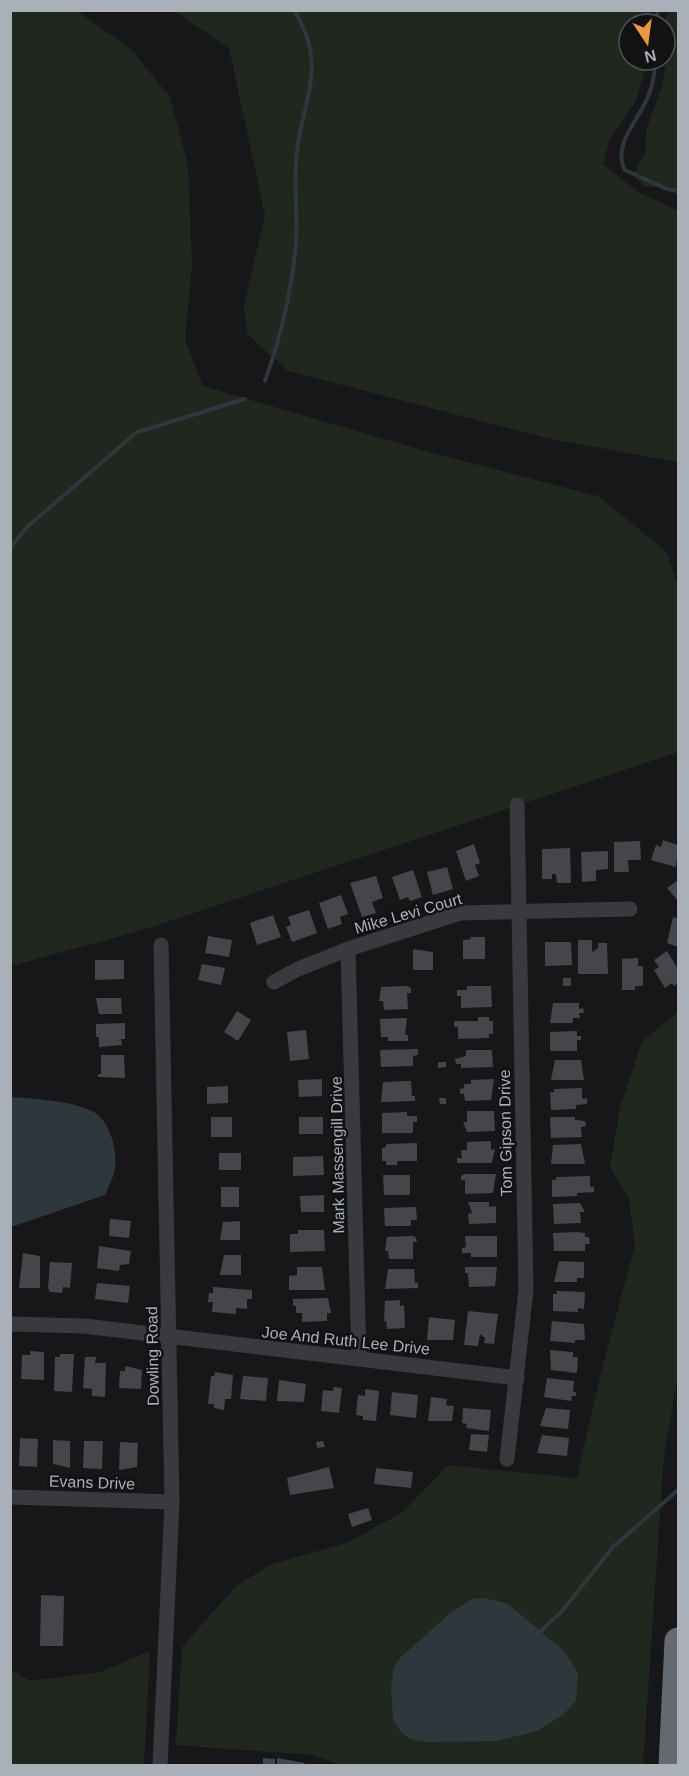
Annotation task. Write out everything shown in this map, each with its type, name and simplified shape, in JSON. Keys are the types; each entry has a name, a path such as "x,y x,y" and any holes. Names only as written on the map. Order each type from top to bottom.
{"highway":[{"path":"672,1766 678,1641"}],"street":[{"name":"Tom Gipson Drive","path":"507,1459 526,1290 517,805"},
{"name":"Mike Levi Court","path":"274,982 298,969 348,950 460,914 519,910 630,909"},
{"name":"Dowling Road","path":"160,1766 172,1502 161,945"},
{"name":"Mark Massengill Drive","path":"348,950 359,1359"},
{"name":"Joe And Ruth Lee Drive","path":"10,1324 84,1326 517,1378"},
{"name":"Evans Drive","path":"10,1497 172,1502"}],"shaded area":[{"path":"11,11 77,11 131,49 170,97 188,165 192,265 185,340 203,386 436,454 598,496 667,552 678,587 678,752 146,929 11,966"},
{"path":"174,11 650,11 617,12 617,72 644,72 636,101 610,139 603,164 638,192 678,211 678,462 551,439 288,371 247,334 244,305 265,215 229,48"},
{"path":"678,11 678,195 671,188 644,186 636,178 637,167 646,151 647,128 664,72 677,72 677,12 668,12"},
{"path":"678,1012 678,1375 664,1455 643,1765 343,1766 313,1755 176,1745 182,1647 236,1586 272,1564 346,1543 403,1512 448,1465 577,1478 600,1376 635,1245 629,1199 610,1167 620,1108 642,1041"},
{"path":"11,1097 63,1102 83,1107 99,1116 109,1130 115,1157 114,1173 105,1195 11,1227"},
{"path":"485,1598 508,1604 564,1651 578,1673 576,1701 563,1715 537,1731 497,1741 426,1742 410,1739 401,1732 393,1720 391,1686 394,1667 401,1657 449,1614 472,1599"},
{"path":"150,1651 144,1765 11,1765 11,1669 30,1681 100,1672"}],"building":[{"path":"663,840 678,845 676,867 651,860 656,845 661,847"},
{"path":"640,841 641,860 628,860 629,872 614,872 614,842"},
{"path":"474,844 480,863 475,865 479,876 466,881 456,851"},
{"path":"570,848 571,883 557,883 556,874 552,874 552,879 542,879 542,849"},
{"path":"608,851 608,869 596,870 596,881 582,882 581,852"},
{"path":"447,867 453,889 433,895 427,872"},
{"path":"413,870 422,897 410,901 408,897 400,900 392,877"},
{"path":"376,876 383,898 372,902 376,913 362,917 350,883"},
{"path":"678,880 678,901 667,888"},
{"path":"341,895 348,914 340,917 342,924 328,929 319,903"},
{"path":"309,910 317,933 292,942 286,927 291,925 288,917"},
{"path":"273,915 281,937 257,945 250,923"},
{"path":"673,917 678,919 678,947 667,943"},
{"path":"208,936 232,940 229,957 205,953"},
{"path":"470,937 485,937 485,959 463,959 463,940 471,939"},
{"path":"578,940 592,940 592,952 598,948 598,943 607,943 608,974 578,974"},
{"path":"545,942 571,942 572,965 545,966"},
{"path":"413,949 433,952 433,970 413,970"},
{"path":"667,951 678,969 678,983 674,986 672,983 665,988 654,970 659,967 654,960"},
{"path":"638,958 638,966 643,966 643,986 635,986 635,990 622,990 622,959"},
{"path":"95,960 124,960 124,979 95,980"},
{"path":"202,964 225,968 221,985 198,980"},
{"path":"563,978 571,978 571,986 563,986"},
{"path":"407,986 411,988 411,993 407,993 408,1009 384,1010 383,1001 379,1001 381,987"},
{"path":"467,986 491,986 492,1007 461,1008 461,996 457,996 457,990 467,990"},
{"path":"96,998 121,998 122,1014 99,1014"},
{"path":"553,1003 579,1003 579,1009 583,1008 584,1013 579,1013 580,1018 573,1018 573,1023 550,1023"},
{"path":"237,1011 251,1020 238,1041 224,1032"},
{"path":"478,1017 489,1017 489,1021 493,1021 493,1034 489,1034 489,1038 458,1039 458,1027 454,1027 454,1021 478,1021"},
{"path":"407,1018 405,1035 408,1035 408,1041 388,1041 388,1037 381,1037 380,1019"},
{"path":"125,1023 125,1039 121,1039 122,1045 99,1047 96,1024"},
{"path":"306,1030 309,1059 290,1061 287,1032"},
{"path":"577,1031 577,1036 581,1036 581,1040 577,1040 577,1051 550,1051 550,1032"},
{"path":"418,1049 418,1055 413,1056 413,1066 381,1067 380,1050"},
{"path":"466,1050 492,1050 493,1067 461,1068 461,1064 456,1064 455,1059 466,1056"},
{"path":"101,1055 124,1055 125,1078 98,1077 98,1074 101,1074"},
{"path":"555,1060 581,1060 584,1080 551,1080"},
{"path":"438,1062 446,1062 446,1067 438,1068"},
{"path":"322,1079 322,1096 299,1097 298,1080"},
{"path":"494,1079 491,1100 465,1101 464,1094 460,1094 460,1089 464,1088 464,1084 471,1084 471,1080"},
{"path":"411,1081 412,1096 415,1096 415,1101 381,1102 383,1082"},
{"path":"228,1086 228,1103 207,1104 207,1087"},
{"path":"582,1088 582,1099 587,1098 587,1104 576,1105 576,1109 551,1110 550,1092 554,1092 554,1089"},
{"path":"439,1098 446,1098 446,1104 440,1104"},
{"path":"467,1111 494,1111 495,1131 467,1132 463,1122 467,1122"},
{"path":"407,1112 407,1116 417,1116 417,1122 413,1122 413,1133 382,1133 382,1113"},
{"path":"211,1117 232,1117 232,1137 211,1137"},
{"path":"299,1117 323,1117 323,1134 299,1134"},
{"path":"550,1117 575,1117 575,1120 585,1121 586,1126 581,1127 582,1137 551,1138"},
{"path":"491,1141 491,1150 495,1149 492,1163 457,1163 457,1158 462,1158 461,1150 467,1150 467,1142"},
{"path":"417,1143 417,1161 397,1161 397,1165 386,1165 386,1161 382,1161 382,1148 386,1147 386,1144"},
{"path":"581,1144 585,1164 551,1164 553,1145"},
{"path":"219,1153 241,1153 241,1170 219,1170"},
{"path":"323,1156 324,1175 293,1176 293,1157"},
{"path":"496,1174 493,1193 465,1194 465,1180 461,1180 461,1176"},
{"path":"383,1175 410,1175 410,1195 384,1195"},
{"path":"590,1176 590,1187 594,1187 594,1192 577,1193 577,1196 552,1197 552,1180 556,1180 556,1177"},
{"path":"221,1187 239,1187 239,1207 221,1207"},
{"path":"324,1195 324,1212 301,1212 300,1196"},
{"path":"468,1202 489,1202 489,1207 496,1206 496,1223 469,1224 468,1214 472,1213"},
{"path":"580,1203 585,1212 580,1212 581,1223 554,1224 553,1204"},
{"path":"416,1207 417,1220 411,1220 411,1226 385,1226 384,1208"},
{"path":"110,1219 131,1221 129,1238 109,1236"},
{"path":"240,1221 240,1240 220,1240 223,1222"},
{"path":"298,1230 324,1230 325,1251 290,1252 290,1234 298,1234"},
{"path":"553,1233 585,1233 585,1237 589,1237 590,1244 585,1244 585,1251 554,1251"},
{"path":"413,1236 417,1242 413,1242 413,1259 389,1259 388,1251 385,1251 387,1237"},
{"path":"465,1236 497,1236 497,1257 471,1257 471,1253 462,1253 462,1248 466,1247"},
{"path":"99,1246 131,1251 129,1264 120,1265 119,1271 97,1268"},
{"path":"23,1253 40,1256 40,1288 19,1288"},
{"path":"224,1255 241,1255 241,1275 220,1275"},
{"path":"559,1261 584,1262 584,1278 577,1278 577,1282 554,1282"},
{"path":"50,1262 72,1263 70,1288 63,1287 62,1293 50,1292 48,1288"},
{"path":"297,1267 322,1267 325,1290 289,1290 289,1276 297,1275"},
{"path":"465,1267 497,1267 495,1286 469,1287"},
{"path":"388,1269 414,1269 415,1283 418,1283 418,1288 385,1289"},
{"path":"97,1283 130,1286 128,1303 95,1299"},
{"path":"213,1287 252,1290 252,1299 247,1299 247,1309 236,1308 236,1314 212,1312 213,1302 208,1302 209,1293 213,1293"},
{"path":"557,1291 585,1292 584,1309 578,1308 578,1312 553,1311 553,1294 557,1294"},
{"path":"328,1298 331,1313 327,1313 327,1321 302,1322 302,1313 296,1313 296,1306 293,1306 293,1299"},
{"path":"400,1300 400,1306 404,1305 405,1328 387,1329 386,1321 384,1321 385,1301"},
{"path":"468,1311 498,1314 494,1344 484,1343 485,1338 480,1334 478,1346 464,1345"},
{"path":"429,1317 455,1320 453,1340 427,1340"},
{"path":"552,1321 584,1324 585,1340 575,1340 575,1343 550,1341"},
{"path":"550,1350 573,1352 573,1357 578,1357 577,1373 551,1370"},
{"path":"30,1351 44,1352 44,1380 21,1379 22,1355 30,1355"},
{"path":"60,1354 74,1354 72,1392 54,1391 55,1357 60,1357"},
{"path":"85,1357 96,1357 95,1363 106,1363 105,1397 92,1396 92,1389 83,1388"},
{"path":"125,1366 142,1370 141,1389 119,1388 120,1371 125,1371"},
{"path":"215,1372 233,1375 231,1399 225,1399 224,1410 214,1408 214,1404 208,1404 211,1376 214,1376"},
{"path":"243,1376 268,1378 266,1401 240,1399"},
{"path":"547,1378 574,1381 573,1392 576,1392 576,1396 572,1396 571,1401 544,1397"},
{"path":"279,1380 306,1384 304,1402 277,1401"},
{"path":"334,1387 342,1388 339,1413 321,1411 323,1390 333,1391"},
{"path":"365,1389 379,1391 376,1421 363,1420 363,1416 356,1415 358,1395 365,1396"},
{"path":"392,1392 418,1395 416,1418 390,1415"},
{"path":"431,1397 447,1399 446,1405 454,1406 452,1421 428,1421"},
{"path":"463,1408 491,1410 489,1431 466,1428 467,1424 462,1423"},
{"path":"546,1408 570,1410 568,1429 540,1426"},
{"path":"471,1434 489,1435 487,1452 469,1450"},
{"path":"542,1435 569,1438 567,1456 537,1453"},
{"path":"20,1438 38,1439 37,1467 19,1466"},
{"path":"53,1440 70,1441 70,1468 53,1464"},
{"path":"84,1441 103,1441 102,1469 83,1468"},
{"path":"323,1441 325,1447 317,1448 316,1442"},
{"path":"120,1442 138,1443 137,1467 119,1470"},
{"path":"329,1467 334,1488 290,1495 287,1478"},
{"path":"376,1468 413,1472 411,1488 374,1484"},
{"path":"368,1508 372,1520 352,1527 348,1514"},
{"path":"41,1595 64,1596 63,1646 40,1646"},
{"path":"263,1758 275,1759 275,1766 263,1766"},
{"path":"277,1758 305,1763 304,1766 277,1766"}],"waterway":[{"path":"265,381 281,330 292,278 296,243 297,151 311,80 310,48 294,10"},
{"path":"654,72 647,100 626,136 622,161 625,170 667,189 678,191"},
{"path":"10,548 27,527 137,432 245,399"},
{"path":"540,1632 563,1610 613,1547 678,1490"}]}
